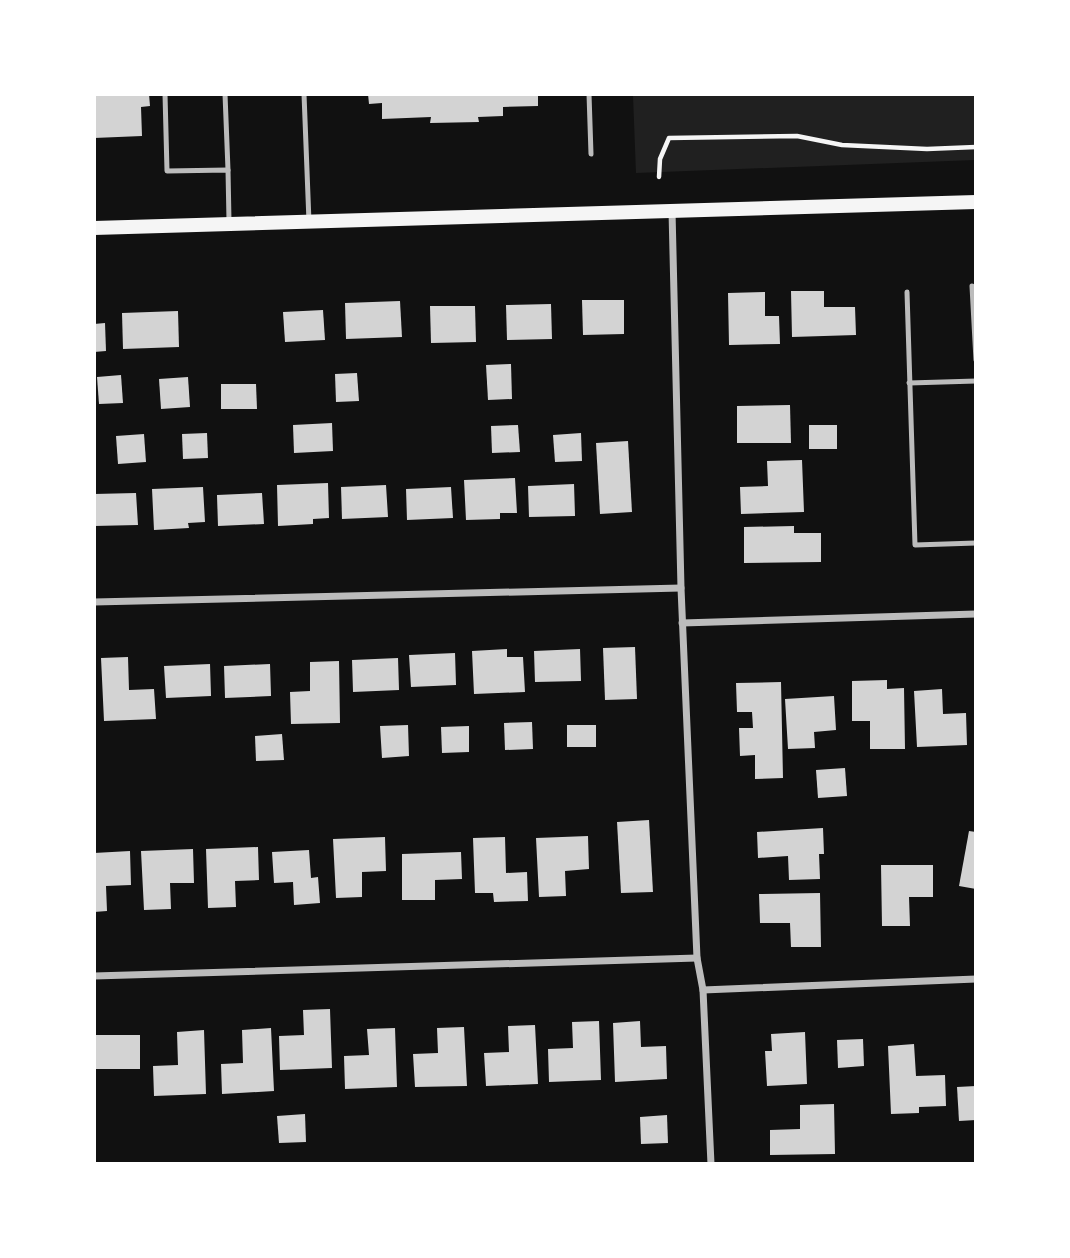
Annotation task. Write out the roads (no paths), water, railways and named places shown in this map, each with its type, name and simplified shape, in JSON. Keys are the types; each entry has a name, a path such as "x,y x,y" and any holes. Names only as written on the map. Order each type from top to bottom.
{"main road":[{"path":"94,228 975,202"}],"street":[{"path":"672,211 682,623 696,958 703,990 711,1164"},
{"path":"94,602 681,588"},
{"path":"682,623 975,614"},
{"path":"94,976 696,958"},
{"path":"703,990 975,979"}],"lane":[{"path":"165,94 167,171 228,170"},
{"path":"225,94 230,224"},
{"path":"304,94 309,222"},
{"path":"589,94 591,154"},
{"path":"972,286 975,360"},
{"path":"907,292 915,545 975,543"},
{"path":"909,383 975,381"}]}
